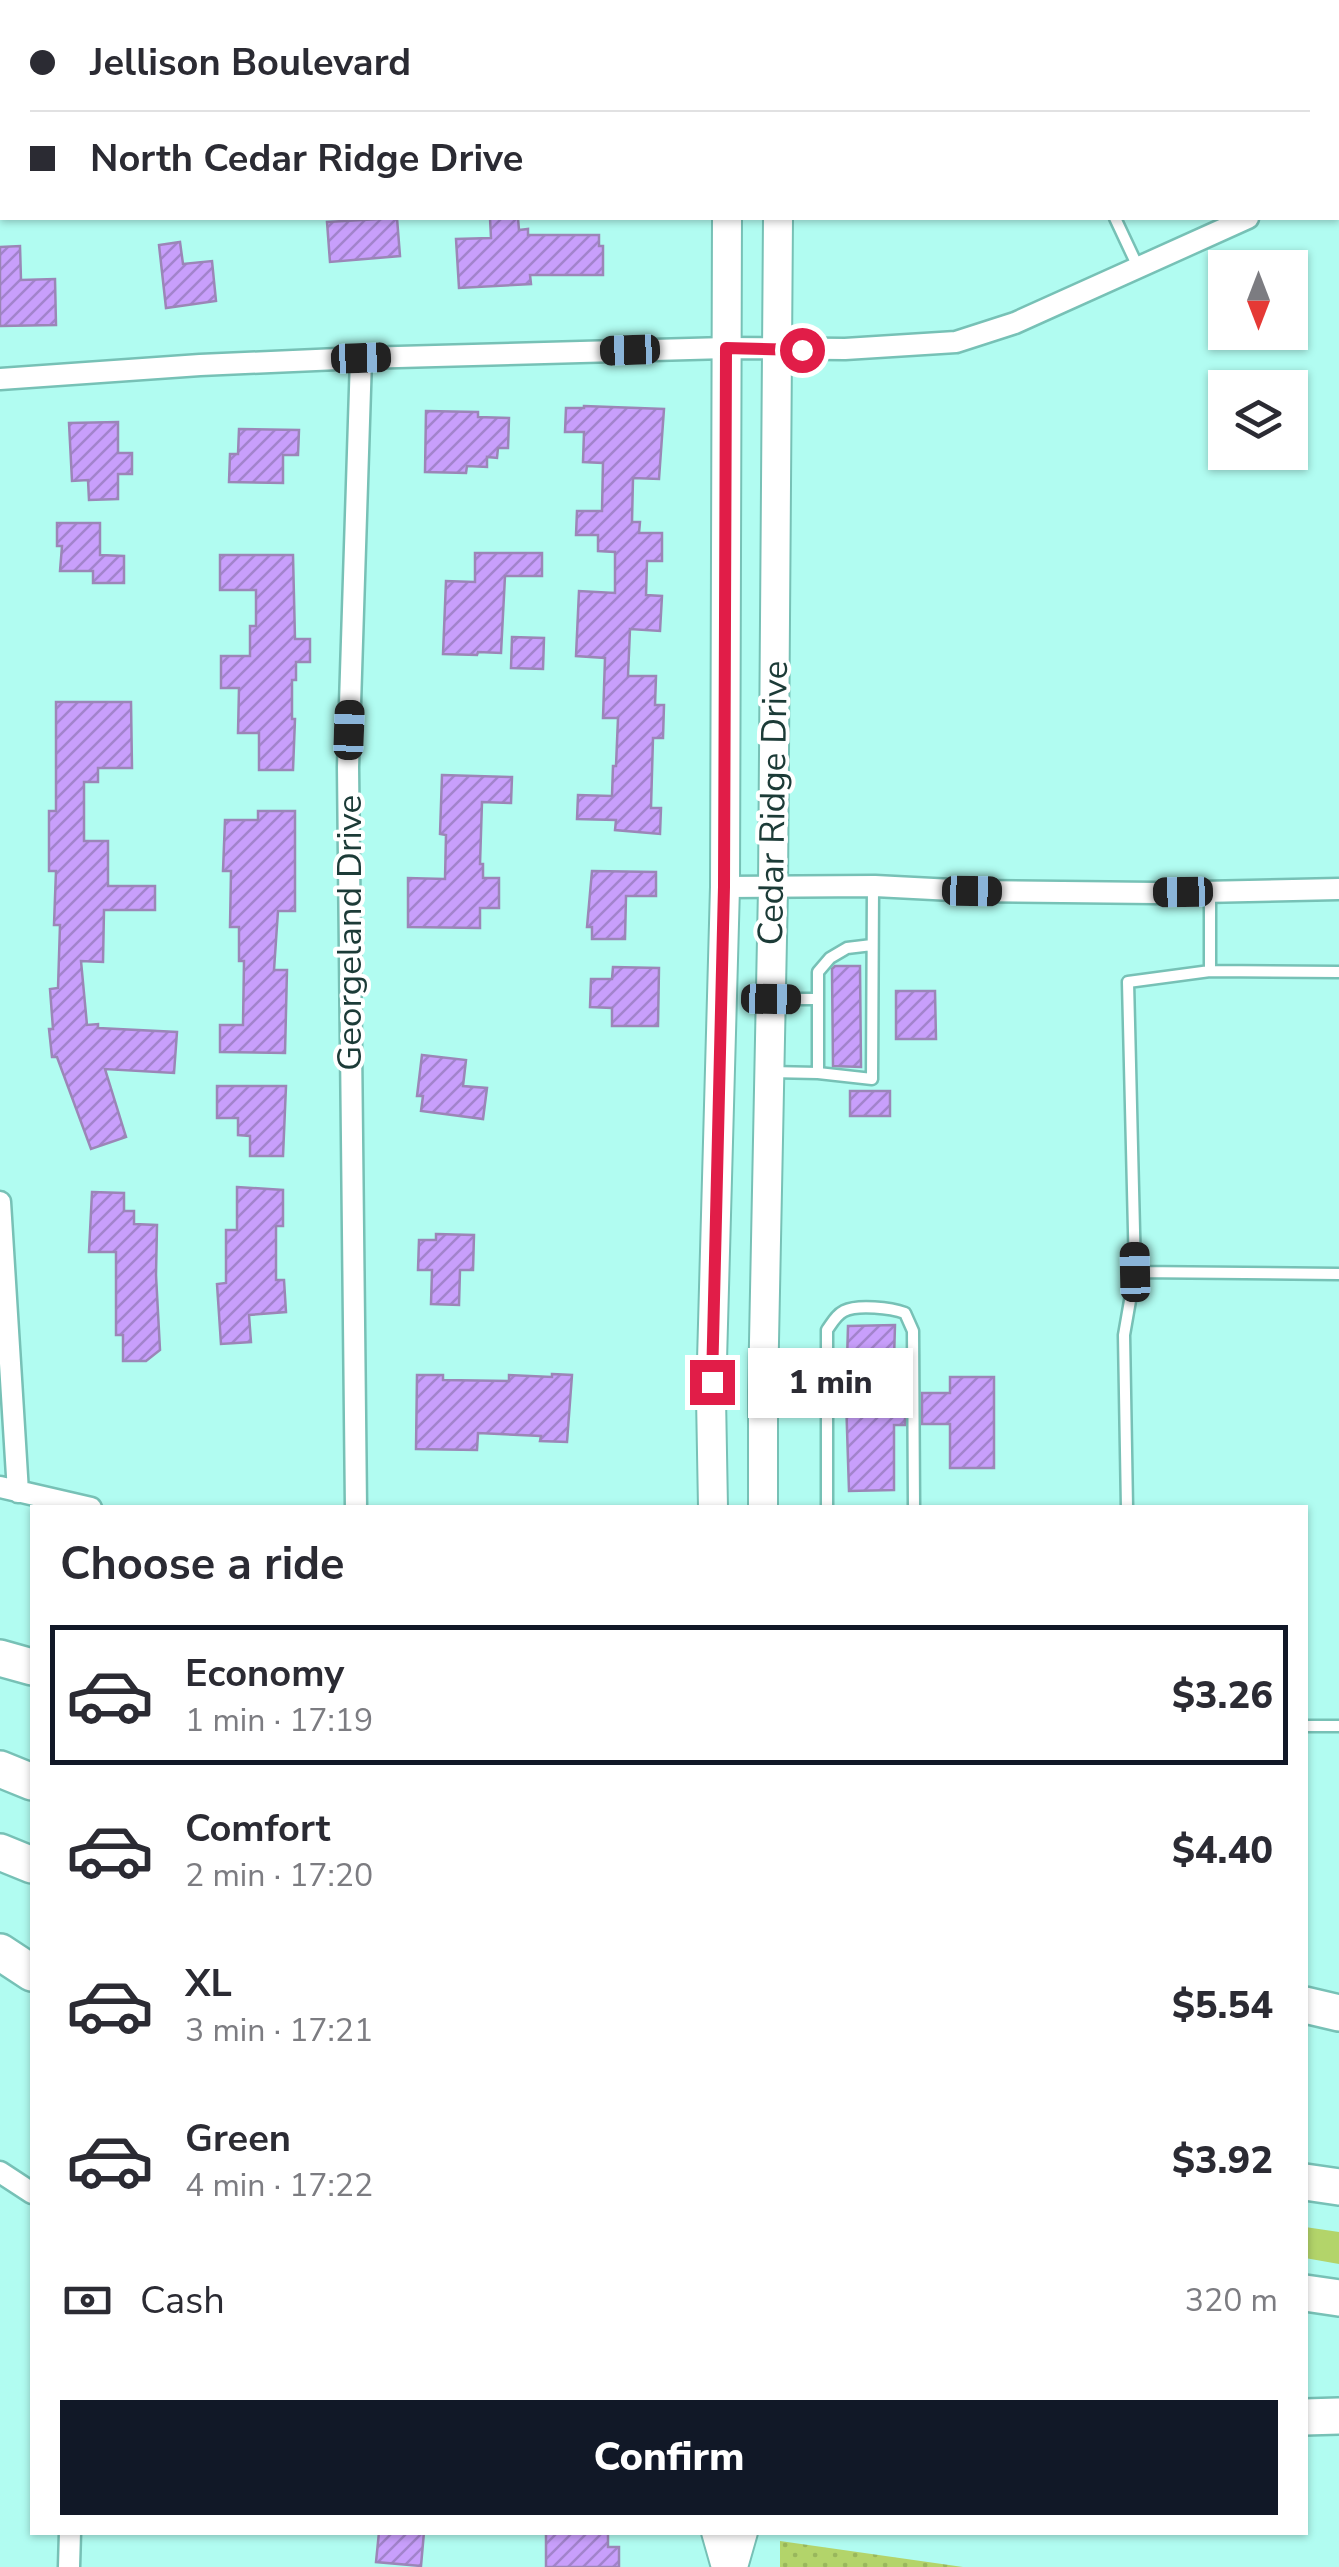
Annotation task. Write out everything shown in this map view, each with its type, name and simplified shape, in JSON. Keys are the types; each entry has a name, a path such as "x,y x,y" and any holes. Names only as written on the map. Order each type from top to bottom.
{"highway":[{"path":"0,1658 30,1666"},
{"path":"0,1769 30,1781"},
{"path":"0,1852 30,1864"},
{"path":"0,1952 30,1972"},
{"path":"1308,2006 1339,2014"},
{"path":"1308,2182 1339,2186"},
{"path":"1308,2293 1339,2298"},
{"path":"1308,2417 1339,2416"}],"main road":[{"path":"712,1505 724,887 727,220"},
{"name":"Cedar Ridge Drive","path":"762,1505 773,888 778,220"},
{"path":"717,2535 726,2567"},
{"path":"733,2567 742,2535"}],"street":[{"path":"0,379 361,358 726,348 846,349 956,342 1015,324 1244,220"},
{"name":"Georgeland Drive","path":"356,1505 348,767 361,358"},
{"path":"724,887 1339,890"},
{"path":"0,1202 9,1490 78,1505"},
{"path":"0,2172 30,2192"},
{"path":"70,2535 70,2567"}],"lane":[{"path":"1116,220 1138,267"},
{"path":"769,1072 872,1079 872,886"},
{"path":"1210,892 1210,971"},
{"path":"818,1073 818,972 830,958 847,948 872,945"},
{"path":"1127,1505 1124,1335 1135,1272 1128,982 1210,971 1339,972"},
{"path":"771,999 816,999"},
{"path":"1135,1272 1339,1274"},
{"path":"826,1505 827,1330 835,1317 848,1308 892,1308 906,1314 913,1331 914,1505"},
{"path":"763,1369 827,1369"},
{"path":"1308,1726 1339,1726"}],"green space":[{"path":"1308,2227 1339,2232 1339,2264 1308,2259"},
{"path":"780,2541 963,2567 780,2567"}],"building":[{"path":"397,220 400,256 330,262 327,222"},
{"path":"490,220 518,220 519,230 528,229 528,235 599,235 603,275 530,275 531,284 459,288 456,239 491,238"},
{"path":"180,242 183,264 212,261 216,301 166,308 159,245"},
{"path":"20,246 21,280 55,279 56,325 0,326 0,247"},
{"path":"566,408 664,409 659,479 633,478 632,522 640,522 639,533 662,533 662,561 647,561 646,595 662,596 660,631 630,629 628,676 656,676 655,705 664,705 663,738 653,738 651,808 661,808 660,834 615,830 616,820 577,819 578,795 612,796 618,718 603,718 605,658 576,656 579,591 615,593 615,552 598,551 598,535 576,535 577,511 602,511 603,463 583,462 584,432 565,432"},
{"path":"426,411 478,412 478,417 509,418 508,448 498,448 497,458 487,457 487,467 467,466 466,473 425,472"},
{"path":"118,422 118,453 132,453 132,474 118,474 118,499 89,500 88,480 72,481 69,423"},
{"path":"239,429 299,430 298,455 283,455 283,483 229,482 230,454 238,454"},
{"path":"57,523 100,523 100,555 124,556 124,583 93,583 93,571 60,571 62,546 57,546"},
{"path":"475,553 542,553 542,576 505,576 501,653 443,654 446,581 475,582"},
{"path":"220,555 293,555 295,639 310,639 310,662 296,662 296,680 292,680 293,770 259,770 259,733 238,733 239,688 221,688 221,656 250,656 250,626 256,626 256,590 220,590"},
{"path":"512,637 544,638 543,669 511,668"},
{"path":"56,702 131,702 132,768 98,768 98,782 84,782 84,841 108,841 108,886 155,886 155,910 104,910 103,962 81,961 87,1025 177,1032 174,1073 105,1069 126,1137 91,1149 57,1057 52,1057 49,1029 53,1029 50,989 58,988 60,925 54,925 56,871 49,871 49,811 56,811"},
{"path":"442,775 512,777 511,803 482,802 480,864 483,878 499,878 499,908 480,908 480,928 408,927 408,878 445,879 446,835 440,834"},
{"path":"258,811 295,811 295,911 278,911 274,970 287,970 285,1053 220,1052 220,1025 243,1025 244,961 239,961 239,927 230,927 231,871 223,871 225,820 258,820"},
{"path":"592,871 656,872 656,896 626,896 625,939 592,939 592,927 587,927"},
{"path":"835,966 860,966 861,1067 833,1066"},
{"path":"613,967 659,968 658,1026 612,1026 612,1008 590,1007 591,979 612,979"},
{"path":"896,991 935,991 936,1039 896,1039"},
{"path":"422,1055 466,1060 463,1086 487,1088 483,1119 421,1111 423,1096 417,1096"},
{"path":"217,1086 286,1086 283,1156 250,1156 250,1136 238,1135 238,1118 217,1118"},
{"path":"850,1091 890,1091 890,1116 850,1116"},
{"path":"237,1187 283,1190 283,1226 276,1226 276,1280 284,1280 286,1312 249,1315 251,1342 221,1344 217,1284 226,1283 226,1230 237,1230"},
{"path":"92,1192 124,1193 124,1211 134,1211 134,1224 157,1225 160,1350 146,1361 123,1361 123,1335 116,1335 116,1252 89,1252"},
{"path":"436,1234 474,1235 473,1270 460,1270 459,1305 431,1304 432,1270 418,1270 419,1240 436,1240"},
{"path":"895,1325 893,1393 905,1393 905,1425 894,1425 894,1490 849,1491 848,1326"},
{"path":"417,1375 443,1375 443,1380 509,1381 509,1375 572,1375 567,1442 540,1441 541,1436 478,1433 477,1450 416,1449"},
{"path":"950,1377 994,1377 994,1468 950,1468 950,1424 922,1424 922,1393 950,1393"},
{"path":"379,2535 424,2535 421,2566 376,2562"},
{"path":"546,2535 608,2535 608,2547 619,2547 619,2567 546,2567"}],"route":[{"path":"712,1382 724,887 726,348 802,350"}]}
